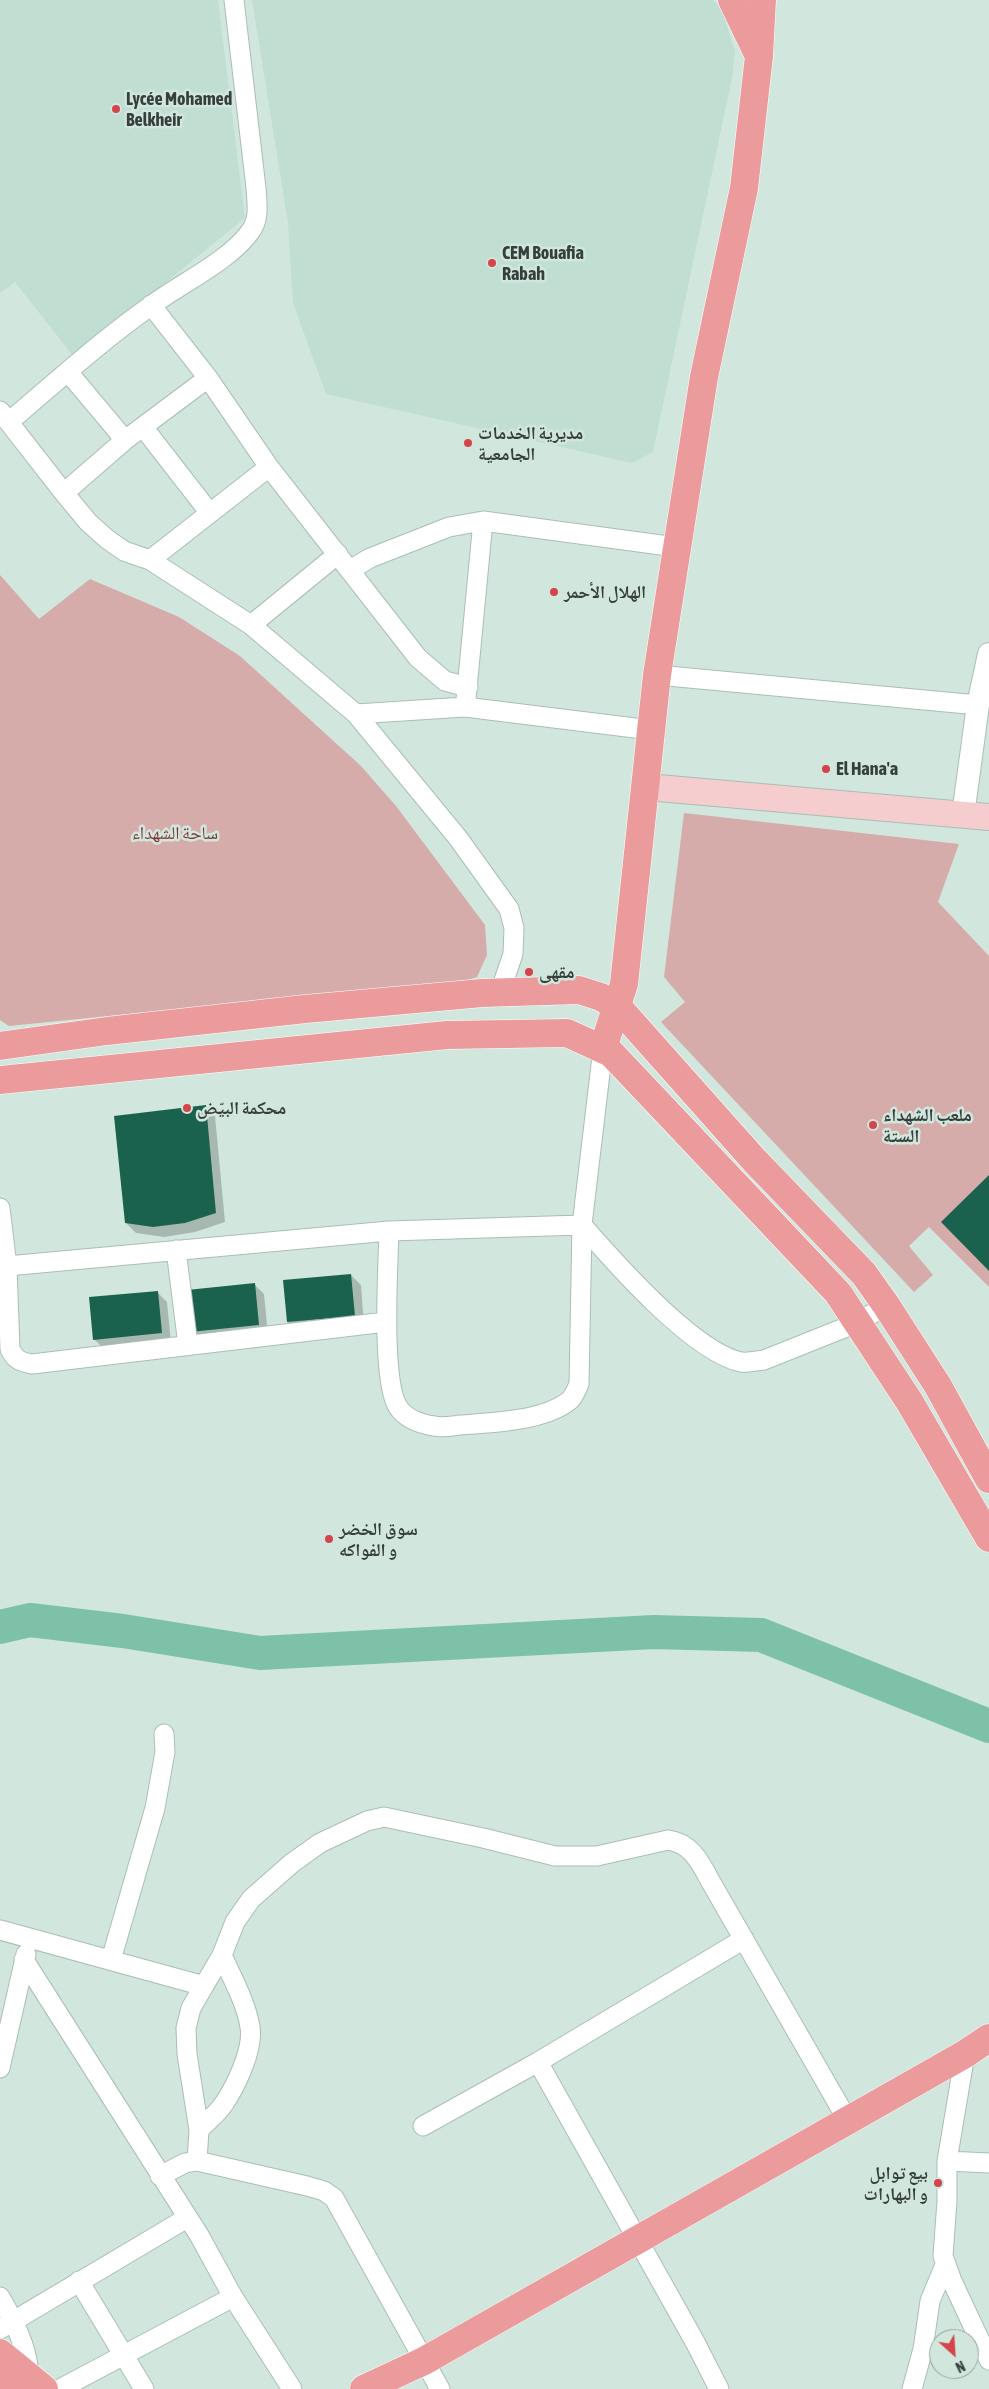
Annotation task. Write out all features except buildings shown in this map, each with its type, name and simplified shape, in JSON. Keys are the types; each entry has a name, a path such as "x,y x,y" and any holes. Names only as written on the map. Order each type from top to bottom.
{"main road":[{"path":"732,0 759,56"},
{"path":"603,1048 624,984 647,787 657,675 704,377 744,188 759,56 762,0"},
{"path":"647,787 989,817"},
{"path":"0,1046 107,1031 305,1009 500,992 579,990 601,997 618,1007 755,1161 864,1274 886,1304 938,1386 989,1479"},
{"path":"107,1031 107,1069"},
{"path":"0,1080 447,1035 567,1033 603,1048 611,1053 838,1293 909,1400 989,1538"},
{"path":"364,2389 424,2361 965,2054 989,2038"},
{"path":"0,2353 28,2384"},
{"path":"0,2379 28,2384"}],"street":[{"path":"234,0 256,188 258,212 255,224 248,234 216,262 151,305 68,372 5,416 88,522 107,539 124,551 150,560 251,625 356,714 458,838 509,909 514,928 513,954 500,992"},
{"path":"151,305 208,378 269,467 418,658 445,681 468,687"},
{"path":"68,372 125,440"},
{"path":"64,493 125,440 208,378"},
{"path":"144,427 209,512"},
{"path":"150,560 269,467"},
{"path":"350,570 370,558 449,527 483,521 676,547"},
{"path":"466,708 483,521"},
{"path":"251,625 338,554"},
{"path":"963,814 978,704 989,654"},
{"path":"657,675 978,704"},
{"path":"356,714 466,708 652,730"},
{"path":"389,1230 386,1322 392,1386 395,1399 404,1415 415,1421 436,1427 504,1423 562,1405 575,1394 579,1384 582,1225 603,1048"},
{"path":"0,1208 7,1266 4,1308 10,1349 13,1356 22,1362 32,1364 386,1322"},
{"path":"7,1266 389,1230 582,1225 608,1254 680,1325 708,1346 739,1361 748,1363 764,1360 859,1322 886,1304"},
{"path":"176,1250 188,1345"},
{"path":"111,1960 155,1808 165,1752 164,1734"},
{"path":"197,2161 199,2130 187,2054 186,2028 191,2008 222,1955 235,1922 251,1899 292,1863 320,1843 367,1821 384,1817 483,1838 555,1856 597,1856 668,1840 678,1841 686,1846 697,1857 848,2120"},
{"path":"0,1930 204,1986"},
{"path":"0,2068 24,1960 31,1938"},
{"path":"423,2126 538,2062 744,1939"},
{"path":"199,2130 222,2106 240,2075 249,2045 250,2029 246,2012 222,1955"},
{"path":"24,1960 199,2235 233,2297 292,2389"},
{"path":"965,2054 947,2161 947,2201 942,2256 989,2360"},
{"path":"538,2062 638,2239 719,2389"},
{"path":"160,2176 185,2163 197,2161 307,2186 324,2191 334,2198 440,2389"},
{"path":"947,2161 989,2163"},
{"path":"7,2325 187,2218"},
{"path":"912,2389 923,2348 930,2301 945,2265"},
{"path":"79,2281 144,2389"},
{"path":"0,2297 7,2325 25,2349 28,2384"},
{"path":"60,2389 233,2297"}],"shaded area":[{"name":"Lycée Mohamed Belkheir","path":"0,0 218,0 245,218 74,357 15,282 0,293"},
{"name":"CEM Bouafia Rabah","path":"252,0 713,0 722,10 735,51 732,78 653,452 632,463 326,394 293,303 288,223"}],"green space":[{"name":"ساحة الشهداء","path":"0,575 39,619 90,579 179,617 240,656 361,766 396,806 485,925 487,955 477,977 445,987 328,994 9,1026 0,1020"},
{"name":"ملعب الشهداء الستة","path":"684,813 959,844 938,902 989,956 989,1287 929,1227 909,1246 933,1275 914,1292 661,1022 685,1002 664,977"}],"waterway":[{"path":"0,1627 30,1620 123,1631 260,1653 654,1632 761,1635 989,1726"}],"place":[{"name":"Lycée Mohamed Belkheir","path":"116,109"},
{"name":"CEM Bouafia Rabah","path":"492,263"},
{"name":"مديرية الخدمات الجامعية","path":"468,443"},
{"name":"الهلال الأحمر","path":"554,592"},
{"name":"El Hana'a","path":"826,769"},
{"name":"مقهى","path":"529,972"},
{"name":"محكمة البيّض","path":"187,1108"},
{"name":"ملعب الشهداء الستة","path":"873,1125"},
{"name":"سوق الخضر و الفواكه","path":"329,1539"},
{"name":"بيع توابل و البهارات","path":"938,2183"}]}
